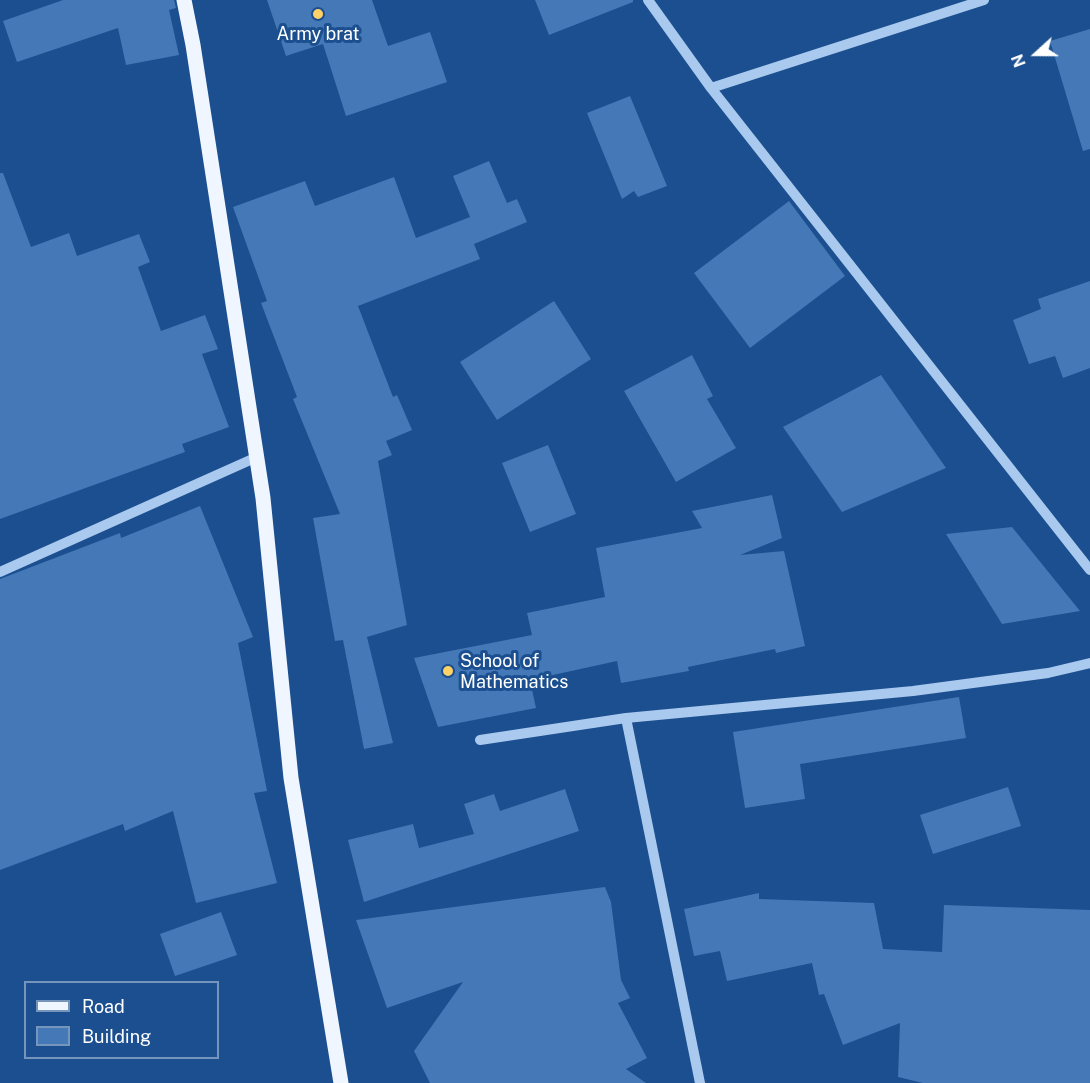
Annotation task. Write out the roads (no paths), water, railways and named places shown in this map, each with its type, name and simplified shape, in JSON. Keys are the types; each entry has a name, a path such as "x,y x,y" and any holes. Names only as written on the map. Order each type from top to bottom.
{"main road":[{"path":"184,0 194,45 257,457 291,778 341,1083"}],"street":[{"path":"648,0 711,88 1090,570"},
{"path":"711,88 984,0"},
{"path":"0,572 257,457"},
{"path":"480,740 626,718 914,691 1048,674 1090,663"},
{"path":"626,718 700,1083"}],"place":[{"name":"Army brat","path":"318,14"},
{"name":"School of Mathematics","path":"448,671"}]}
